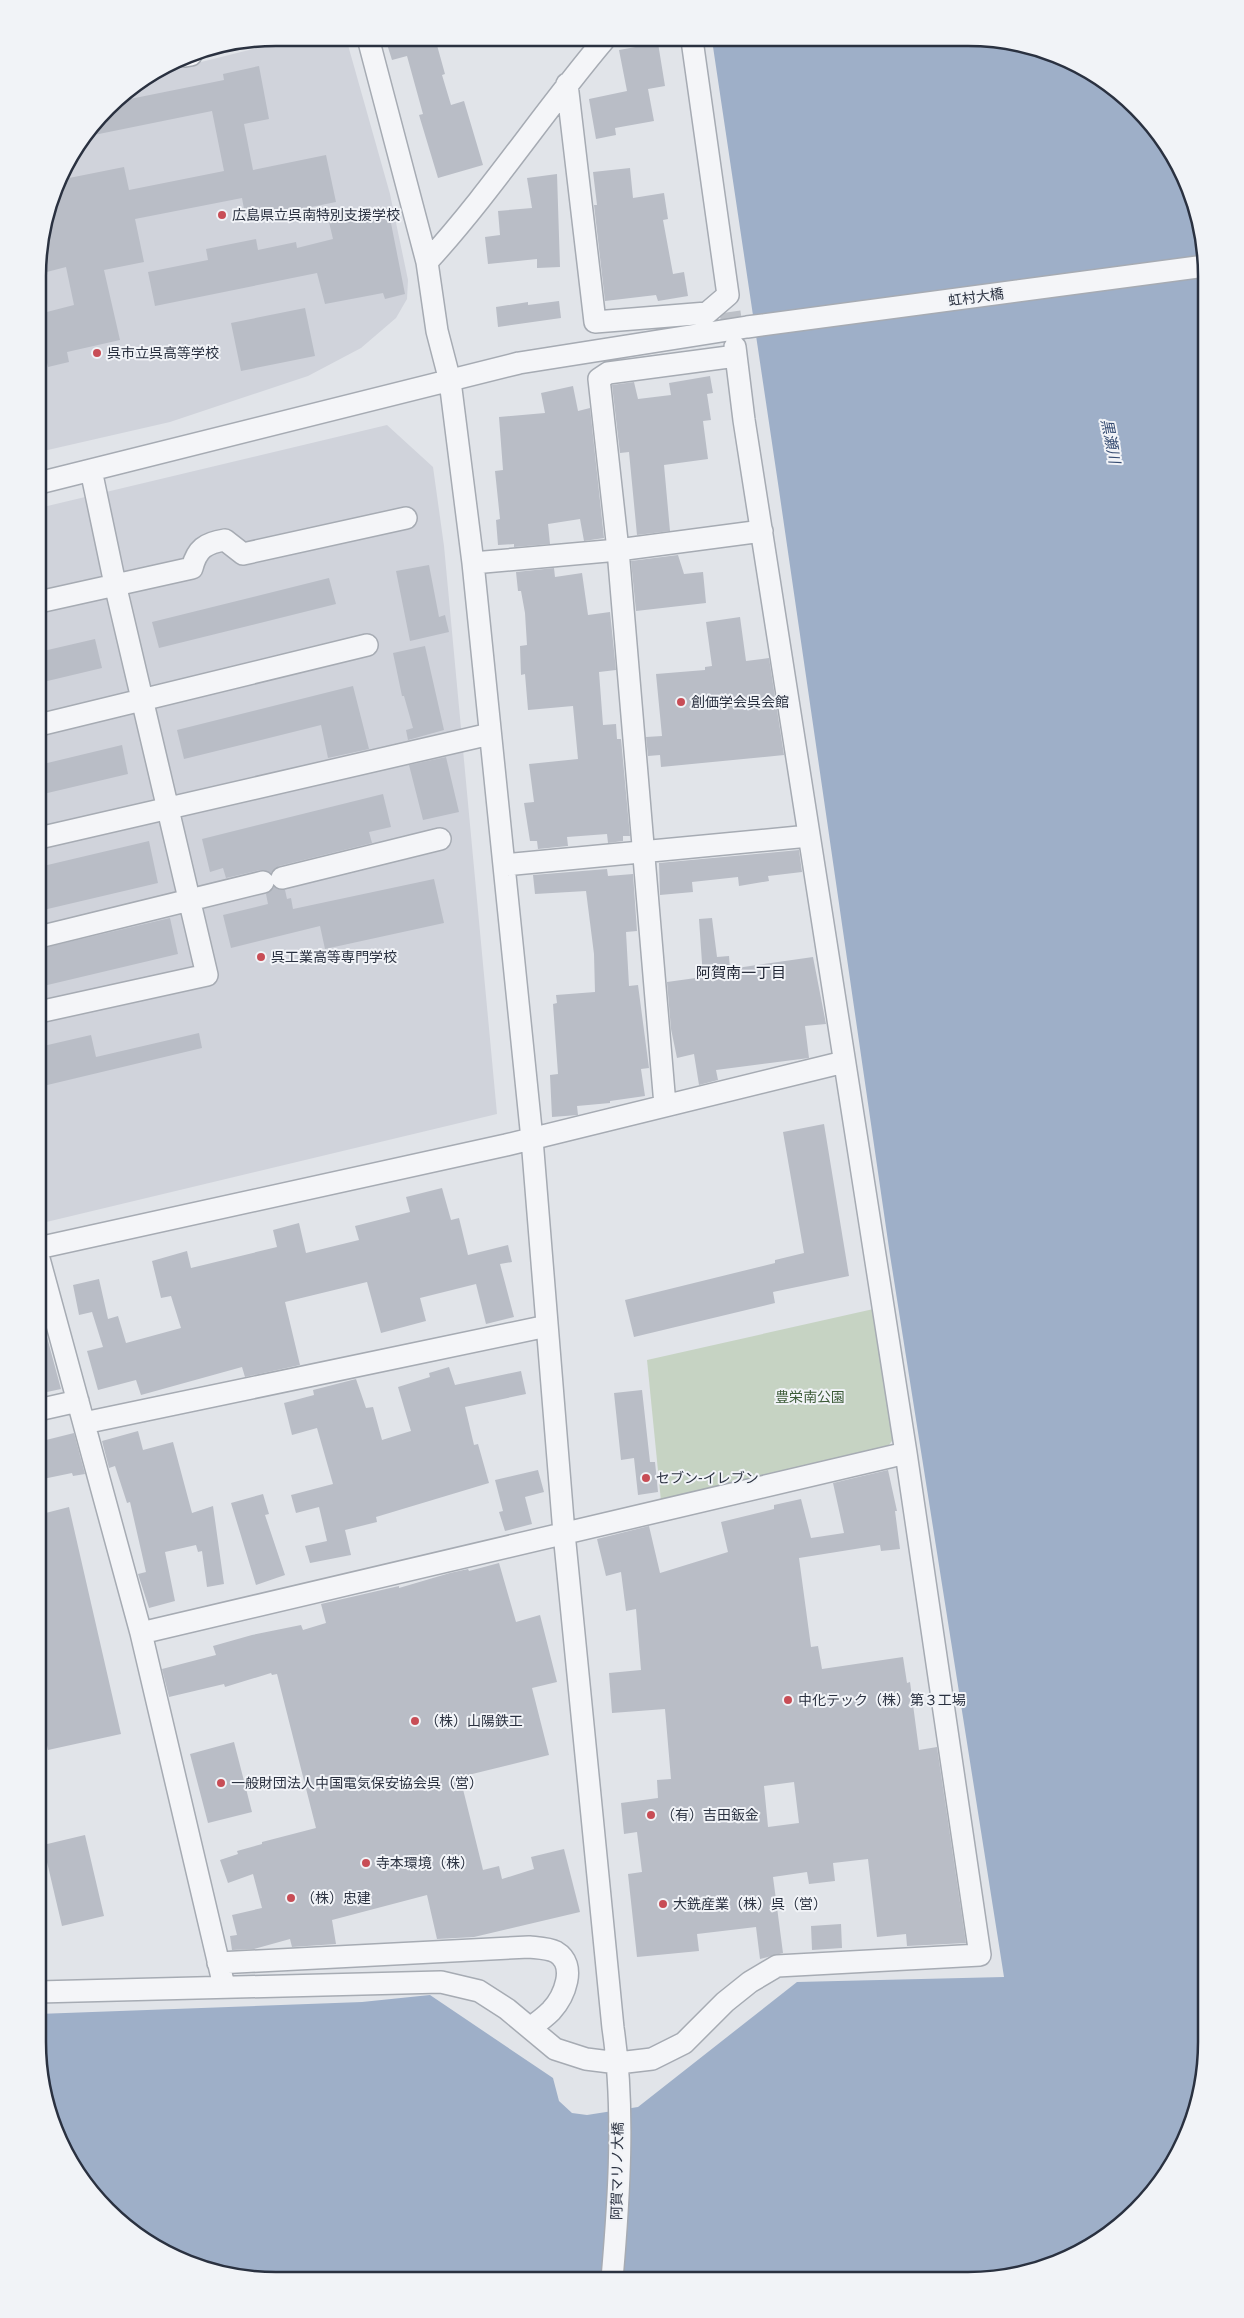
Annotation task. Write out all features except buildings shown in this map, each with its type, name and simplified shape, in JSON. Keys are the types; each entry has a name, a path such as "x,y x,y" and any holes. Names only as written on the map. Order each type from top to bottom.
{"street":[{"name":"阿賀マリノ大橋","path":"370,46 427,262 437,331 450,381 473,563 532,1139 564,1532 618,2063 618,2187 613,2272"},
{"path":"427,262 458,228 567,84 599,46"},
{"path":"567,84 595,322 707,313 729,304 693,46"},
{"name":"虹村大橋","path":"46,481 519,363 747,327 1197,267"},
{"path":"46,1992 441,1982 478,1991 507,2009 555,2049 586,2059 618,2063 652,2059 684,2043 725,2002 750,1982 777,1966 980,1955 906,1453 809,836 736,351 608,373 599,379 618,550 665,1105"},
{"path":"46,1010 207,975 115,584 91,470"},
{"path":"46,600 192,568 196,553 209,542 225,540 243,554 406,518"},
{"path":"473,563 618,550 762,531"},
{"path":"46,722 367,645"},
{"path":"46,836 490,734"},
{"path":"504,865 809,836"},
{"path":"46,934 440,839"},
{"path":"46,1246 532,1139 844,1062"},
{"path":"46,1285 141,1633 224,1986"},
{"path":"84,1423 547,1326"},
{"path":"46,1408 78,1401"},
{"path":"141,1633 906,1453"},
{"path":"218,1963 530,1947 546,1949 557,1953 565,1962 567,1983 551,2011 530,2028"}],"shaded area":[{"name":"広島県立呉南特別支援学校","path":"348,46 390,194 408,280 407,299 396,318 361,348 308,376 170,422 46,450 46,277 48,246 58,203 77,161 103,125 136,94 161,77 182,67 261,47"},
{"name":"呉工業高等専門学校","path":"387,425 433,467 444,546 497,1114 46,1222 46,506"}],"green space":[{"name":"豊栄南公園","path":"878,1308 896,1436 880,1456 661,1501 647,1360"}],"water":[{"name":"黒瀬川","path":"713,46 967,46 998,48 1027,54 1056,64 1083,77 1119,103 1150,136 1167,161 1180,188 1190,217 1196,246 1198,277 1198,2041 1196,2072 1186,2115 1167,2157 1159,2169 1141,2193 1119,2215 1083,2241 1056,2254 1027,2264 998,2270 967,2272 277,2272 246,2270 203,2260 161,2241 136,2224 103,2193 77,2157 64,2130 54,2101 48,2072 46,2014 362,2002 430,1995 553,2078 559,2101 572,2113 587,2115 638,2107 797,1982 1004,1977 890,1255"}],"tunnel":[{"path":"730,312 735,346"}],"place":[{"name":"広島県立呉南特別支援学校","path":"222,215"},
{"name":"呉市立呉高等学校","path":"97,353"},
{"name":"創価学会呉会館","path":"681,702"},
{"name":"呉工業高等専門学校","path":"261,957"},
{"name":"セブン-イレブン","path":"646,1478"},
{"name":"中化テック（株）第３工場","path":"788,1700"},
{"name":"（株）山陽鉄工","path":"415,1721"},
{"name":"一般財団法人中国電気保安協会呉（営）","path":"221,1783"},
{"name":"（有）吉田鈑金","path":"651,1815"},
{"name":"寺本環境（株）","path":"366,1863"},
{"name":"（株）忠建","path":"291,1898"},
{"name":"大銑産業（株）呉（営）","path":"663,1904"}],"district":[{"name":"阿賀南一丁目","path":"741,972"}]}
